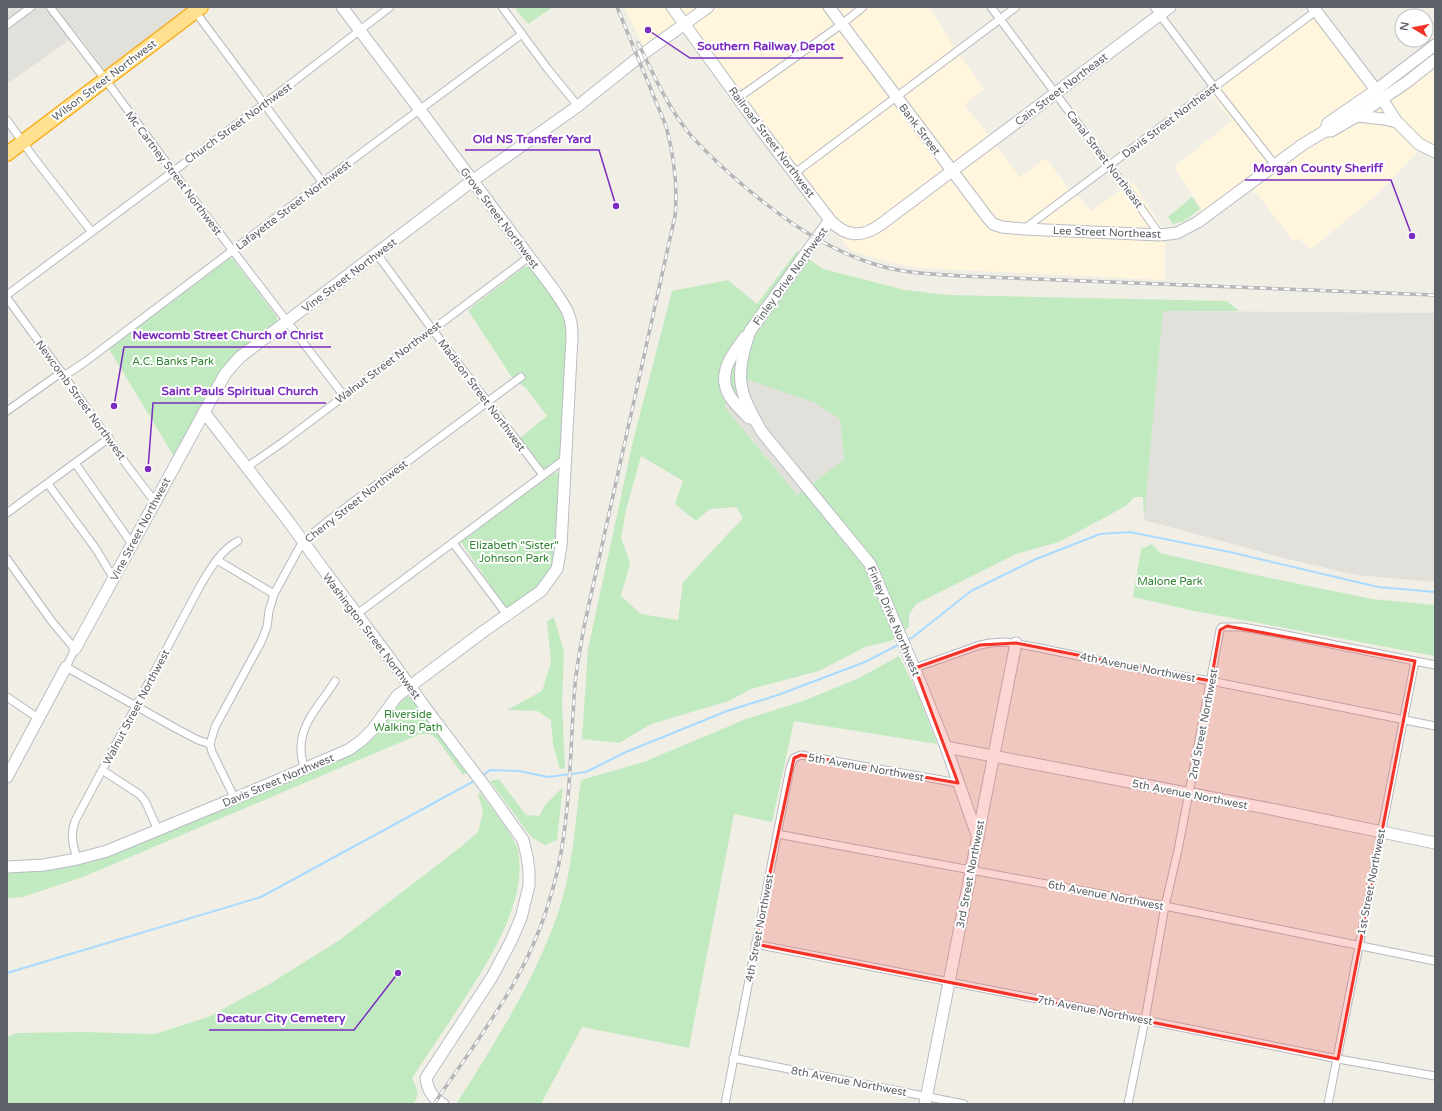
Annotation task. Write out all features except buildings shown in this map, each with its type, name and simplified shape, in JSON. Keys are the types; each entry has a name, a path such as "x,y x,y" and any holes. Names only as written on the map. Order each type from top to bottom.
{"highway":[{"name":"Wilson Street Northwest","path":"7,154 196,8"}],"street":[{"path":"7,25 31,7"},
{"name":"Mc Cartney Street Northwest","path":"50,7 172,171 344,396"},
{"name":"Grove Street Northwest","path":"342,7 529,257 567,310 572,325 561,546 557,569 541,591 507,615"},
{"name":"Church Street Northwest","path":"7,296 91,231 336,50 359,30 390,7"},
{"path":"502,7 547,68 578,106"},
{"name":"Railroad Street Northwest","path":"672,7 778,153 837,228 848,233 858,235 873,230 891,217"},
{"name":"Vine Street Northwest","path":"75,649 230,367 253,346 472,181 578,106 642,55 708,7"},
{"name":"Bank Street","path":"830,7 983,213 993,224 1024,230"},
{"path":"738,98 842,24 863,7"},
{"name":"Canal Street Northeast","path":"991,7 1160,235"},
{"path":"795,173 1016,7"},
{"name":"Cain Street Northeast","path":"891,217 1056,93 1157,11 1170,7"},
{"path":"196,8 263,104 323,183"},
{"path":"1315,9 1379,95 1397,122 1419,144 1435,152"},
{"name":"Davis Street Northeast","path":"1024,230 1315,9"},
{"path":"1157,11 1275,165"},
{"name":"Lafayette Street Northwest","path":"7,411 63,374 85,362 522,34"},
{"name":"Lee Street Northeast","path":"1325,131 1331,132 1357,116 1435,45"},
{"name":"Lee Street Northeast","path":"1024,230 1160,235 1177,233 1198,222 1302,145 1325,131 1328,123 1379,95 1435,60"},
{"path":"1357,116 1397,122"},
{"path":"7,120 22,142 91,231"},
{"name":"Finley Drive Northwest","path":"830,220 730,359 724,374 726,389 734,402 762,432 870,564 915,668 946,747 978,838"},
{"name":"Madison Street Northwest","path":"376,254 543,475"},
{"name":"Walnut Street Northwest","path":"247,467 529,257"},
{"name":"Newcomb Street Northwest","path":"7,296 155,502"},
{"name":"Finley Drive Northwest","path":"750,331 744,349 740,378 743,397 762,432"},
{"name":"Cherry Street Northwest","path":"210,744 215,727 261,642 267,627 269,611 274,594 303,541 333,517 521,378"},
{"name":"Washington Street Northwest","path":"204,412 303,541 523,840 529,871 526,901 521,918 492,977 426,1078 429,1091 436,1100 442,1104"},
{"path":"7,513 109,438"},
{"path":"357,614 565,460"},
{"path":"75,463 132,544"},
{"path":"48,484 96,549 114,578"},
{"name":"Walnut Street Northwest","path":"77,859 72,836 75,821 200,586 217,560 229,546 238,541"},
{"path":"453,543 507,615"},
{"path":"7,559 75,649 7,777"},
{"path":"217,560 274,594"},
{"name":"Davis Street Northwest","path":"7,867 44,865 108,851 340,754 362,741 373,729 391,702 397,696 507,615"},
{"name":"2nd Street Northwest","path":"1128,1104 1145,1020 1165,906 1173,878 1210,681 1220,630 1222,627 1227,626 1281,634 1435,665"},
{"name":"4th Avenue Northwest","path":"915,668 980,645 990,643 1016,643 1145,670 1210,681 1435,726"},
{"name":"3rd Street Northwest","path":"926,1100 1016,643"},
{"name":"1st Street Northwest","path":"1328,1104 1338,1059 1358,945 1415,661"},
{"path":"66,667 136,707 193,737 210,744 212,752 235,798"},
{"path":"304,768 300,751 301,739 306,724 335,681"},
{"path":"7,697 38,718"},
{"name":"5th Avenue Northwest","path":"946,747 1435,843"},
{"name":"5th Avenue Northwest","path":"797,756 801,755 958,783"},
{"name":"4th Street Northwest","path":"725,1104 791,762 797,756"},
{"path":"102,770 139,794 145,801 158,830"},
{"name":"6th Avenue Northwest","path":"777,834 1165,906 1435,961"},
{"name":"7th Avenue Northwest","path":"756,944 1338,1059 1435,1076"},
{"name":"8th Avenue Northwest","path":"733,1058 926,1100 964,1104"}],"highlighted area":[{"path":"1227,626 1415,661 1338,1059 755,944 794,758 801,755 958,783 915,668 980,645 1016,643 1211,681 1220,630"}],"shaded area":[{"path":"7,7 189,7 104,70 78,34 7,84"},
{"path":"624,7 930,7 954,48 984,88 965,105 1020,177 1046,158 1070,191 1079,197 1091,211 1133,182 1165,232 1165,280 919,268 891,263 850,250 683,30 648,55"},
{"path":"1310,12 1382,104 1435,64 1435,155 1418,151 1380,192 1310,250 1299,238 1293,241 1248,182 1205,214 1174,167 1232,121 1207,89"},
{"path":"1163,311 1435,313 1435,582 1356,575 1288,559 1144,520"},
{"path":"748,379 815,403 840,419 844,461 797,495 724,406"}],"green space":[{"path":"514,7 553,7 528,24"},
{"path":"1192,197 1200,209 1184,221 1173,224 1168,217"},
{"path":"797,251 823,269 905,290 949,295 1227,301 1239,311 1163,311 1144,520 1143,497 1134,497 1126,506 1059,542 1016,554 916,604 909,615 909,627 891,641 865,647 819,671 751,689 729,701 651,724 619,743 582,739 588,649 633,441 672,291 728,280 757,304","holes":["749,380 815,403 840,419 844,460 797,495 724,406","641,456 683,481 675,504 696,521 710,509 736,507 743,518 683,582 678,620 641,614 621,596 630,563 621,538 626,510"]},
{"name":"A.C. Banks Park","path":"230,258 233,259 277,317 277,323 240,349 223,369 175,458 109,349"},
{"path":"524,267 531,267 563,311 570,327 561,458 545,470 520,438 547,416 526,388 513,379 468,310"},
{"name":"Elizabeth \"Sister\" Johnson Park","path":"555,472 559,473 554,553 551,567 538,587 509,608 504,605 461,542"},
{"name":"Malone Park","path":"1152,544 1160,553 1265,577 1372,599 1435,605 1435,656 1194,611 1133,597 1141,549"},
{"path":"554,617 564,652 562,702 565,768 560,769 553,744 551,720 537,711 507,710 542,691 551,662 547,621"},
{"path":"899,656 917,692 937,744 794,721 772,822 734,814 689,1048 582,1027 541,1104 457,1103 501,1032 528,983 551,933 568,876 581,780 644,762 746,719 803,701 857,679"},
{"name":"Riverside Walking Path","path":"406,697 413,697 468,772 463,775 436,738 430,734 420,734 83,877 23,897 7,898 7,870 61,867 85,863 106,857 348,756 363,747 375,736 390,714"},
{"path":"499,779 526,815 539,816 546,804 563,787 557,840 545,845 531,837 490,781"},
{"path":"480,792 507,829 516,845 520,872 517,893 501,937 477,979 412,1078 418,1094 413,1104 7,1104 7,1037 17,1033 82,1032 155,1034 208,1017 271,983 341,939 462,846 478,832 483,811 478,795"}],"waterway":[{"path":"906,641 971,591 1036,559 1100,534 1130,532 1230,552 1378,587 1435,592"},
{"path":"481,777 490,770 519,771 548,777 586,772 626,752 727,711 778,695 865,662 900,644"},
{"path":"7,973 261,897 476,780"}],"railway":[{"path":"434,1104 505,999 514,983 534,942 554,883 562,845 568,800 575,685 585,622 675,216 675,171 666,126 617,7"},
{"path":"638,43 661,89 680,122 712,158 772,209 790,222 827,244 867,262 906,272 924,274 1435,295"}],"place":[{"name":"Southern Railway Depot","path":"648,30"},
{"name":"Old NS Transfer Yard","path":"616,206"},
{"name":"Morgan County Sheriff","path":"1412,236"},
{"name":"Newcomb Street Church of Christ","path":"114,406"},
{"name":"Saint Pauls Spiritual Church","path":"148,469"},
{"name":"Decatur City Cemetery","path":"398,973"}]}
